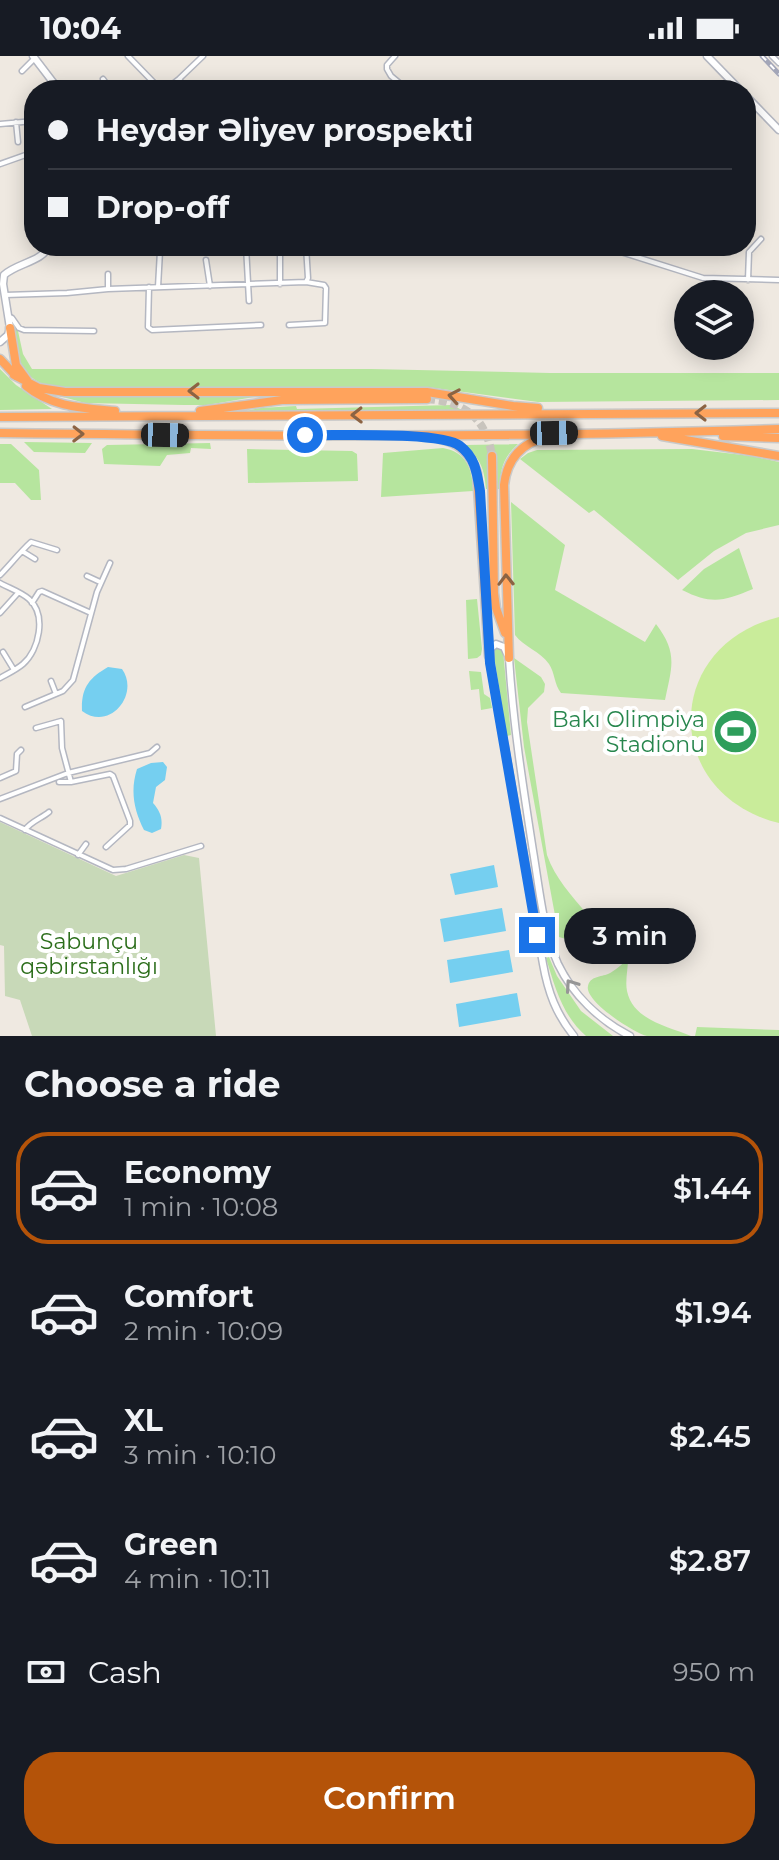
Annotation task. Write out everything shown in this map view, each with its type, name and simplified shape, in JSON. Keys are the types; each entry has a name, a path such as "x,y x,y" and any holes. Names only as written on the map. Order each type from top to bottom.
{"highway":[{"path":"10,328 16,365 33,386"},
{"path":"0,359 36,393 61,404 152,416 282,400 427,399"},
{"path":"14,375 47,390 76,392 427,392 513,406 587,412"},
{"path":"0,417 779,413"},
{"path":"0,433 407,436 779,429"},
{"path":"509,658 505,474 513,457 541,438 583,433"},
{"path":"646,433 779,438"},
{"path":"646,433 779,456"},
{"path":"407,436 454,442 468,453 475,466 480,491 489,656"},
{"path":"492,456 494,593 507,638"}],"main road":[{"path":"707,56 730,80"},
{"path":"34,57 52,80"},
{"path":"756,106 779,130"},
{"path":"0,342 8,335 10,328 3,280 6,273 40,256"},
{"path":"574,1036 554,1007 546,982 489,656 492,646 499,644 509,658 517,743 539,886 553,951 572,987 591,1009 630,1036"},
{"path":"606,1021 617,1036"}],"street":[{"path":"128,56 153,80"},
{"path":"179,79 203,56"},
{"path":"395,56 387,69 396,80"},
{"path":"772,56 779,63"},
{"path":"22,71 34,57"},
{"path":"16,122 18,142"},
{"path":"0,124 24,122"},
{"path":"0,164 24,156"},
{"path":"756,244 761,239"},
{"path":"158,287 160,256"},
{"path":"247,256 249,301"},
{"path":"280,256 280,284"},
{"path":"306,282 307,256"},
{"path":"633,256 698,277 748,280 749,256"},
{"path":"206,260 210,286"},
{"path":"108,274 108,289"},
{"path":"754,280 779,280"},
{"path":"5,295 306,282 325,286 326,321 323,324 289,325"},
{"path":"149,287 148,327 152,330 261,325"},
{"path":"8,316 24,330 94,331"},
{"path":"0,575 31,542 57,550"},
{"path":"22,551 35,559"},
{"path":"25,707 67,688 73,680 100,582 110,563"},
{"path":"87,576 100,582"},
{"path":"0,583 32,603 38,617 39,633 26,661 0,678"},
{"path":"32,603 42,591 91,613"},
{"path":"0,613 18,593"},
{"path":"3,652 14,670"},
{"path":"51,681 56,694"},
{"path":"36,728 61,721 62,748 71,782"},
{"path":"0,799 68,773 150,753 157,747"},
{"path":"0,778 16,771 17,754 21,750"},
{"path":"59,782 113,776 130,825 106,847"},
{"path":"25,830 49,812"},
{"path":"0,818 108,869 119,870 201,846"},
{"path":"78,855 86,844"}],"green space":[{"path":"12,326 18,331 23,354 32,369 779,373 779,400 538,402 427,387 51,387 32,377 21,364"},
{"path":"0,369 16,385 52,409 0,410"},
{"path":"52,394 254,397 207,405 184,405 85,403"},
{"path":"452,405 462,410 232,414 260,408 296,406 297,409"},
{"path":"24,442 92,443 85,453 34,452"},
{"path":"210,443 211,449 191,448 190,453 167,455 160,466 104,464 102,449 107,445"},
{"path":"0,444 11,444 39,470 41,500 31,500 15,483 0,483"},
{"path":"518,444 503,464 500,489 497,489 495,452 487,455 490,489 486,489 481,465 465,445"},
{"path":"443,448 457,453 467,463 473,491 381,497 383,453"},
{"path":"247,449 352,451 357,454 358,481 248,483"},
{"path":"692,449 779,462 779,525 746,533 714,551 678,580 594,510 589,513 520,459 537,450"},
{"path":"511,502 565,545 555,590 645,642 656,624 668,643 671,660 665,700 561,693 549,664 515,635"},
{"path":"739,548 753,589 718,600 682,590 704,569"},
{"path":"477,599 482,649 477,658 468,659 466,600"},
{"name":"Bakı Olimpiya Stadionu","path":"779,617 779,823 741,807 713,783 696,753 691,720 696,687 713,657 740,633"},
{"path":"496,646 503,651 511,735 507,736 493,650"},
{"path":"514,658 541,677 545,684 544,692 528,708 527,722 547,855 559,879 587,914 575,921 572,934 566,939 559,937 524,747"},
{"path":"469,671 481,672 484,694 490,698 492,708 481,710 479,689 471,690"},
{"name":"Sabunçu qəbirstanlığı","path":"0,822 116,876 184,855 199,858 216,1036 32,1036 20,1000 5,996 4,946 0,945"},
{"path":"549,957 557,976 581,1011 613,1036 586,1036 578,1028 560,1000 546,958"},
{"path":"628,959 627,991 636,1009 652,1021 691,1036 641,1034 611,1016 594,1000 588,986 591,980 611,973"},
{"path":"697,1027 779,1030 779,1036 695,1036"}],"water":[{"path":"108,667 122,669 127,679 125,699 112,714 92,716 82,711 83,696 91,680"},
{"path":"163,762 167,767 165,780 156,787 153,803 162,821 161,829 152,833 144,830 138,815 134,800 135,777 137,769"},
{"path":"494,865 498,887 455,895 450,874"},
{"path":"502,908 506,931 444,942 440,919"},
{"path":"509,950 513,972 450,983 447,960"},
{"path":"517,993 521,1016 459,1027 456,1004"}],"tunnel":[{"path":"427,399 452,404 471,414 485,431 492,456"}],"railway":[{"path":"762,56 779,74"}],"place":[{"name":"Bakı Olimpiya Stadionu","path":"736,732"}],"route":[{"path":"305,435 407,436 448,440 460,446 473,460 480,491 490,663 537,935"}]}
